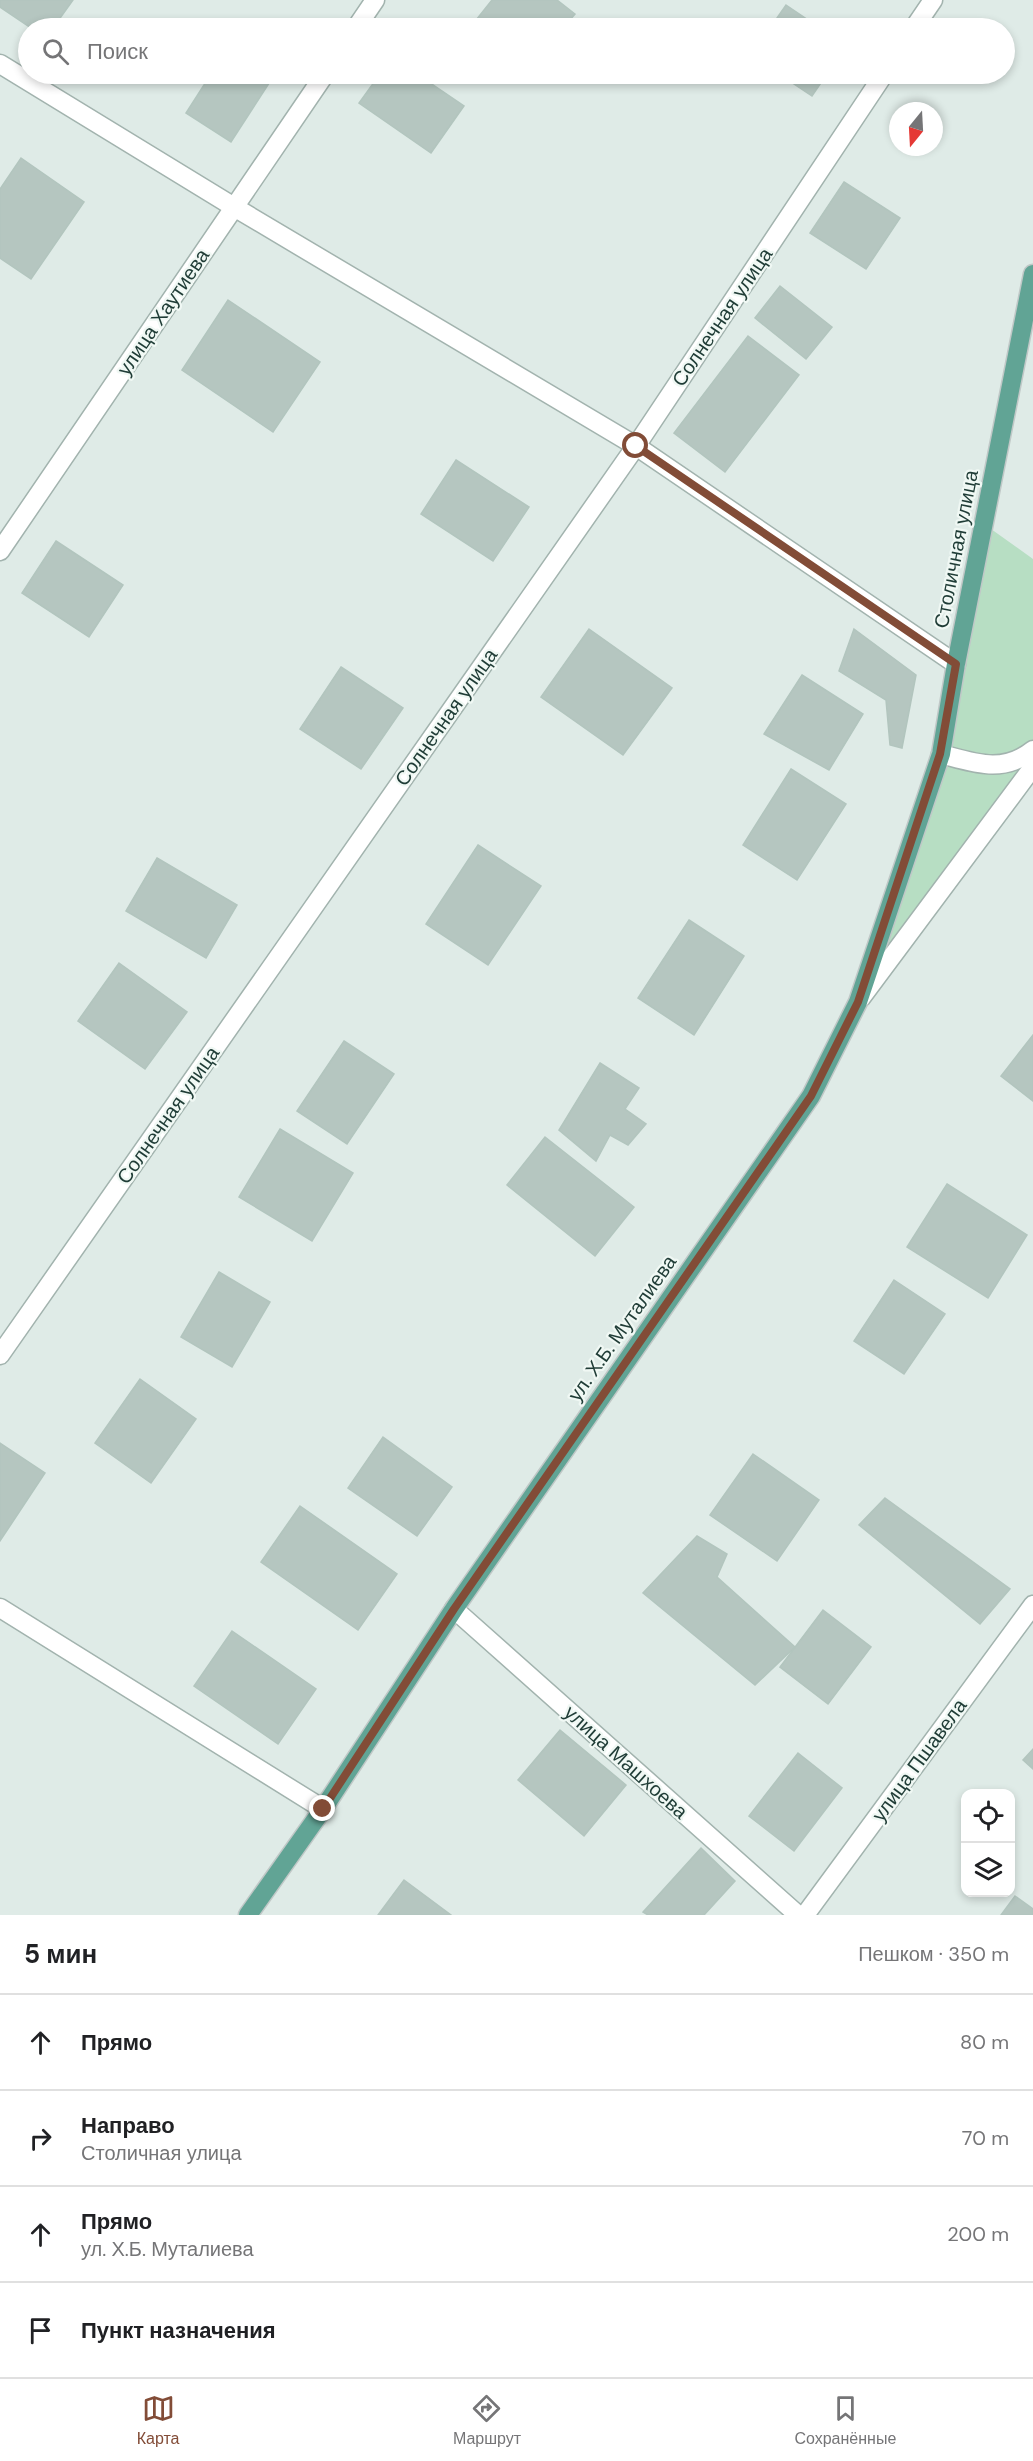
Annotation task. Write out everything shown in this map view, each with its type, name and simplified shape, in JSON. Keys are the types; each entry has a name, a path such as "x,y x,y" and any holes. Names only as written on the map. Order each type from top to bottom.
{"main road":[{"name":"Столичная улица","path":"858,1002 940,754 1033,274"},
{"name":"ул. Х.Б. Муталиева","path":"255,1912 454,1609 811,1096 858,1002"}],"street":[{"path":"363,18 375,0"},
{"path":"921,18 933,0"},
{"path":"0,64 18,75"},
{"path":"33,84 234,207 636,446 956,664"},
{"name":"улица Хаутиева","path":"0,551 318,84"},
{"name":"Солнечная улица","path":"0,1355 636,446 877,84"},
{"path":"940,754 1000,766 1024,757 1033,750"},
{"name":"ул. Х.Б. Муталиева","path":"858,1002 1033,767"},
{"name":"улица Пшавела","path":"805,1915 1033,1605"},
{"path":"0,1608 323,1809"},
{"name":"улица Машхоева","path":"454,1609 798,1915"}],"green space":[{"path":"984,524 1033,559 1033,767 858,1002 948,756"}],"building":[{"path":"0,0 73,0 60,18 18,19 0,7"},
{"path":"492,0 557,0 575,14 572,18 478,18"},
{"path":"786,5 805,18 777,18"},
{"path":"205,84 269,84 231,142 186,113"},
{"path":"373,84 432,84 464,106 431,153 359,103"},
{"path":"794,84 820,84 812,96"},
{"path":"21,158 84,202 31,279 0,258 0,189"},
{"path":"844,182 900,218 866,269 810,233"},
{"path":"780,286 832,327 806,359 755,318"},
{"path":"228,300 320,362 273,432 182,370"},
{"path":"748,336 799,375 725,472 674,433"},
{"path":"456,460 529,507 493,561 421,514"},
{"path":"56,541 123,585 89,637 22,593"},
{"path":"589,629 672,688 623,755 541,697"},
{"path":"854,629 916,675 902,748 890,745 886,700 839,671"},
{"path":"341,667 403,708 361,769 300,729"},
{"path":"802,675 863,714 829,770 764,734"},
{"path":"791,769 846,804 797,880 743,845"},
{"path":"478,845 541,886 488,965 426,924"},
{"path":"157,858 237,905 206,958 126,911"},
{"path":"689,920 744,956 694,1035 638,998"},
{"path":"119,963 187,1012 145,1069 78,1021"},
{"path":"1033,1035 1033,1101 1001,1076"},
{"path":"344,1041 394,1074 347,1144 297,1111"},
{"path":"600,1063 639,1088 625,1109 646,1124 628,1145 610,1135 596,1161 559,1130"},
{"path":"280,1129 353,1173 312,1241 239,1197"},
{"path":"545,1137 634,1207 595,1256 507,1185"},
{"path":"947,1184 1027,1235 988,1298 907,1247"},
{"path":"219,1272 270,1302 232,1367 181,1337"},
{"path":"894,1280 945,1314 904,1374 854,1341"},
{"path":"140,1379 196,1419 151,1483 95,1443"},
{"path":"383,1437 452,1487 417,1536 348,1488"},
{"path":"0,1443 45,1473 0,1541"},
{"path":"753,1454 819,1500 777,1561 710,1515"},
{"path":"885,1498 1010,1589 980,1624 859,1525"},
{"path":"300,1506 397,1574 358,1630 261,1562"},
{"path":"697,1536 727,1554 717,1577 795,1647 755,1685 643,1593"},
{"path":"823,1610 871,1647 828,1704 780,1667"},
{"path":"232,1631 316,1689 278,1744 194,1686"},
{"path":"560,1730 626,1785 584,1836 518,1780"},
{"path":"1033,1749 1033,1769 1023,1760"},
{"path":"798,1753 842,1788 794,1851 749,1816"},
{"path":"701,1848 735,1881 704,1915 648,1915 643,1912"},
{"path":"404,1880 451,1915 378,1915"},
{"path":"1015,1896 1033,1909 1033,1915 1001,1915"}],"route":[{"path":"323,1809 454,1609 811,1096 858,1002 940,754 956,664 636,446"}]}
